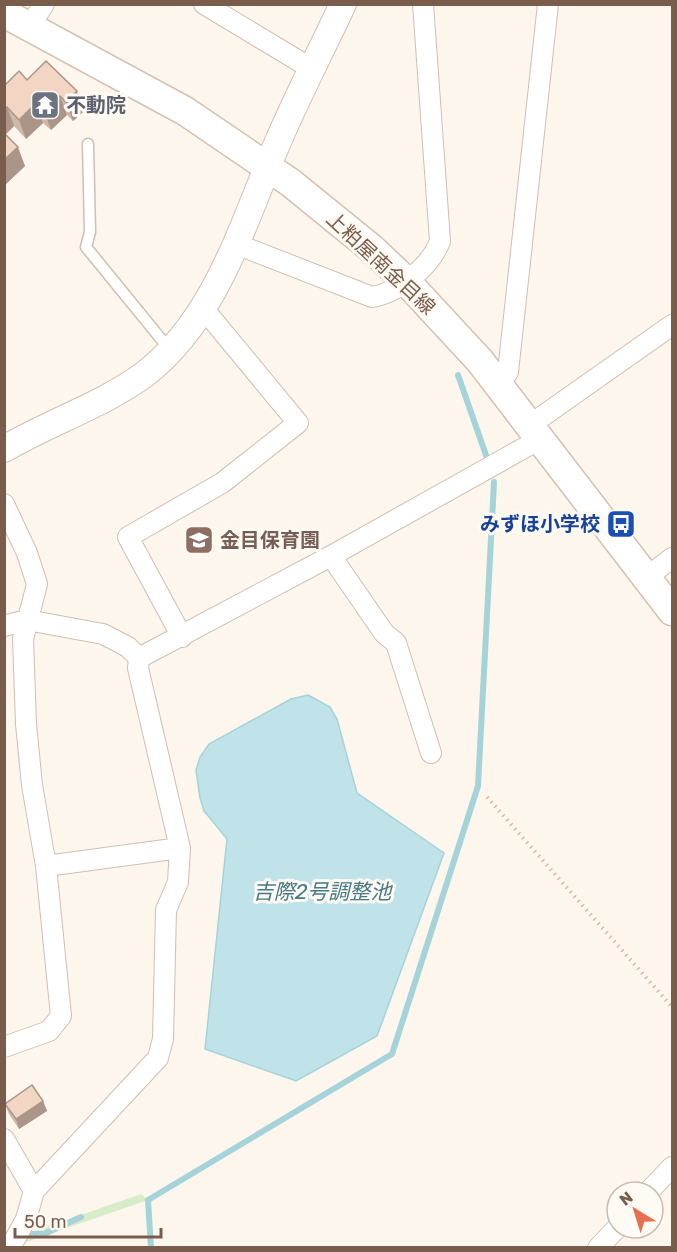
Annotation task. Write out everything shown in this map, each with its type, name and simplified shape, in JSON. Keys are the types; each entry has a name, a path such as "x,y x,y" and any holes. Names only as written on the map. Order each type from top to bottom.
{"main road":[{"name":"上粕屋南金目線","path":"26,15 185,111 268,167 344,226 405,280 498,386 672,611"}],"street":[{"path":"204,4 312,69"},
{"path":"4,448 117,391 144,374 170,350 203,308 236,244 268,167 343,4"},
{"path":"236,244 364,295 382,295 432,258 440,241 423,4"},
{"path":"498,386 508,372 548,4"},
{"path":"182,637 128,537 222,483 298,423 203,308"},
{"path":"139,658 331,556 535,432 672,325"},
{"path":"4,504 27,553 37,584 23,639 26,724 32,785 46,866 61,1016 49,1031 4,1047"},
{"path":"331,556 384,633 396,643 431,753"},
{"path":"647,577 672,558"},
{"path":"4,626 27,621 103,634 128,648 139,658"},
{"path":"10,1248 26,1219 34,1191 158,1058 163,1039 166,910 178,882 180,848 138,668 139,658"},
{"path":"46,866 180,848"},
{"path":"4,1139 34,1191"},
{"path":"660,1180 672,1167"}],"lane":[{"path":"88,144 90,232 86,247 170,350"}],"path":[{"path":"487,797 672,1007"}],"green space":[{"path":"141,1194 148,1200 12,1247 15,1238"}],"water":[{"name":"吉際2号調整池","path":"308,695 330,707 337,719 357,793 444,853 377,1036 296,1081 205,1049 227,839 204,811 196,770 200,757 209,744 291,699"}],"building":[{"path":"46,61 77,91 66,102 60,96 44,111 36,103 19,120 7,107 4,110 4,86 19,71 27,80"},
{"path":"4,133 18,147 4,160"},
{"path":"32,1085 43,1101 16,1119 5,1104"}],"waterway":[{"path":"458,375 487,458"},
{"path":"151,1248 148,1200 392,1054 478,786 494,482"},
{"path":"33,1234 44,1234 81,1217"}],"place":[{"name":"不動院","path":"45,105"},
{"name":"みずほ小学校","path":"621,524"},
{"name":"金目保育園","path":"199,540"}]}
